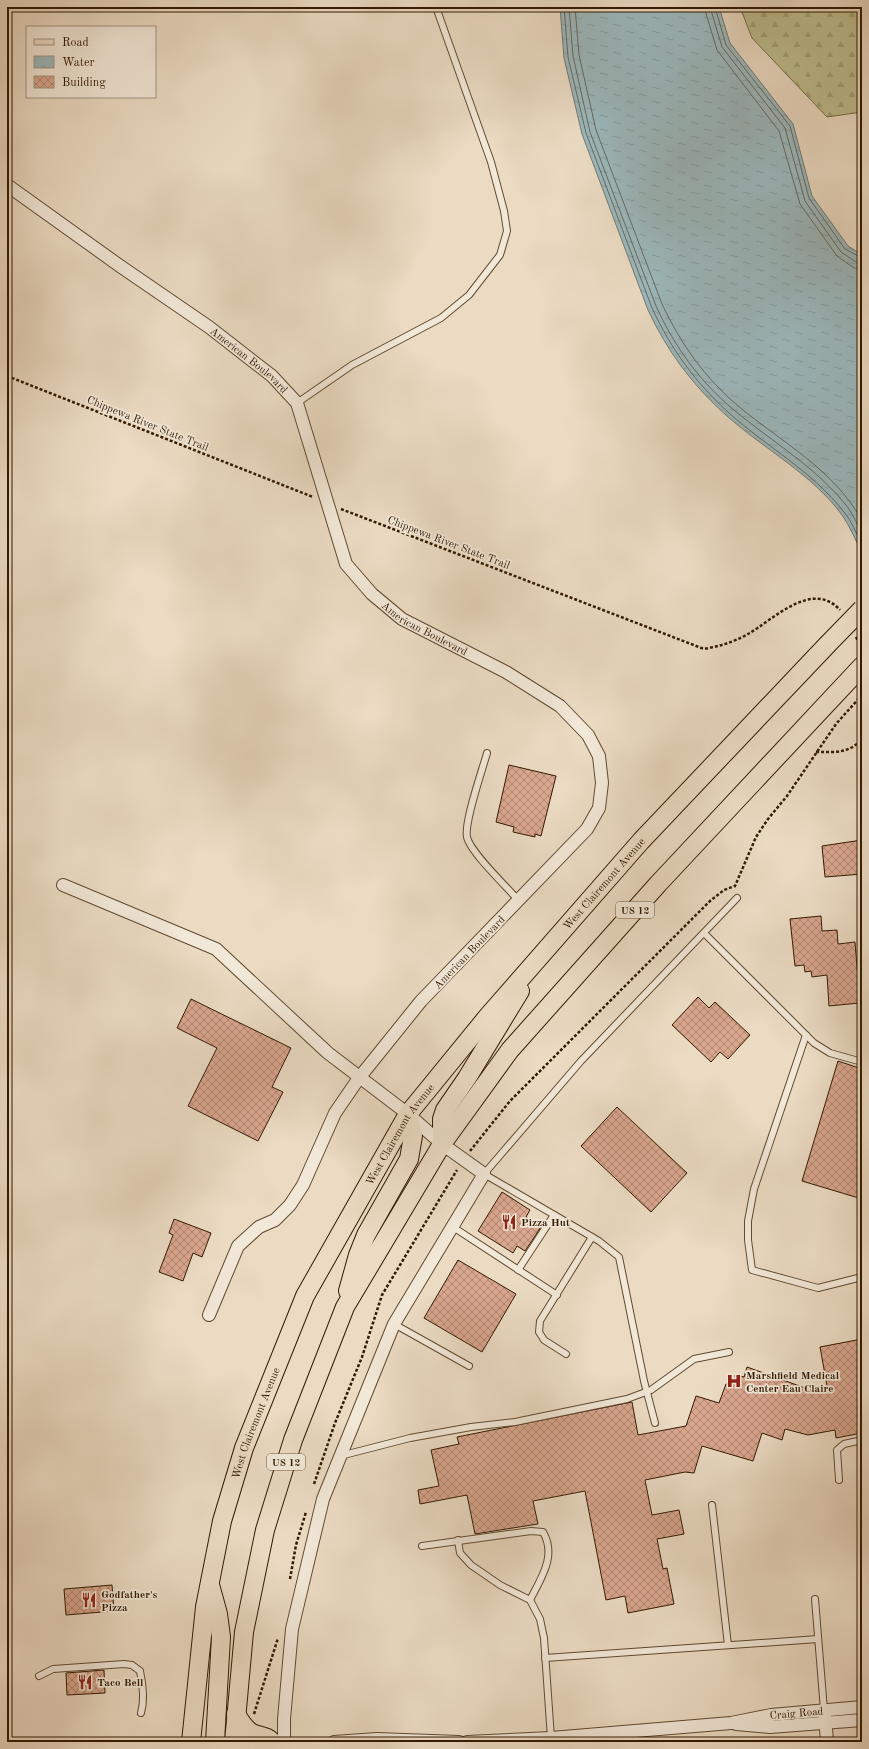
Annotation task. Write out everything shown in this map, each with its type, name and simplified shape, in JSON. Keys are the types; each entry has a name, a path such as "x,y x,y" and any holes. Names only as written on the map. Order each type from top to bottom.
{"main road":[{"name":"West Clairemont Avenue","path":"191,1742 199,1652 209,1585 222,1521 244,1448 305,1296 408,1114 488,1016 641,841 862,610"},
{"name":"US 12","path":"234,1742 244,1632 265,1530 293,1440 345,1307 442,1144 510,1050 658,884 862,666"},
{"path":"442,1144 442,1119 445,1110 495,1033 544,951"},
{"path":"345,1307 351,1278 366,1235 409,1159 413,1136 408,1114"},
{"path":"209,1585 218,1614 221,1637 215,1742"},
{"path":"236,1714 242,1724 252,1732 270,1739 272,1742"}],"street":[{"name":"American Boulevard","path":"7,185 120,266 209,327 272,376 297,403 329,504 346,564 372,594 402,619 506,672 560,706 578,724 599,756 602,796 596,816 580,838 421,1001 359,1078 335,1113 303,1185 290,1205 275,1220 259,1227 238,1246 209,1315"},
{"path":"62,884 216,949 328,1053 408,1114 442,1144 484,1174 394,1324 323,1499 292,1629 284,1719 284,1742"},
{"name":"Craig Road","path":"467,1742 551,1738 731,1723 771,1714 862,1707"},
{"path":"824,1710 827,1742"},
{"name":"Craig Road","path":"731,1723 770,1727 862,1720"},
{"path":"334,1742 377,1739 396,1741 459,1742"}],"lane":[{"path":"297,403 352,365 441,318 469,295 500,255 507,231 499,190 491,162 436,7"},
{"path":"487,753 469,815 467,837 477,855 519,901"},
{"path":"655,1423 647,1392 620,1260 616,1253 592,1237 484,1174 581,1061 737,898"},
{"path":"704,933 818,1046 830,1053 862,1062"},
{"path":"806,1035 754,1190 748,1220 748,1240 752,1270 818,1288 862,1277"},
{"path":"518,1270 554,1215"},
{"path":"453,1227 557,1295"},
{"path":"566,1354 544,1340 539,1332 540,1321 592,1237"},
{"path":"394,1324 469,1366"},
{"path":"340,1456 410,1438 471,1427 515,1422 627,1399 647,1392 694,1360 729,1352"},
{"path":"840,1480 837,1450 844,1444 862,1440"},
{"path":"712,1505 728,1645"},
{"path":"422,1546 531,1531 543,1532 549,1547 548,1564 530,1600"},
{"path":"458,1540 460,1553 471,1565 500,1585 530,1600 536,1610 542,1626 551,1738"},
{"path":"815,1599 824,1710"},
{"path":"545,1658 818,1639"},
{"path":"39,1676 53,1669 132,1665 140,1671 142,1678 144,1704 141,1713"}],"path":[{"name":"Chippewa River State Trail","path":"7,376 329,504 704,649 731,643 748,634 793,604 807,600 824,600 836,606 841,612"},
{"path":"853,630 862,649"},
{"path":"735,886 756,837 787,796 836,724 862,695"},
{"path":"816,752 836,752 852,749 862,738"}],"green space":[{"path":"740,7 862,7 862,112 827,117 752,38"}],"water":[{"path":"560,7 719,7 730,43 793,124 812,196 848,246 862,255 862,552 845,519 830,500 802,474 741,428 703,393 672,354 655,325 582,134 564,58"}],"building":[{"path":"509,765 556,776 541,836 535,834 535,837 513,832 514,827 496,822"},
{"path":"862,840 862,874 825,877 822,846"},
{"path":"821,916 822,931 837,930 838,944 855,942 860,1003 829,1006 827,975 812,977 811,971 805,972 804,965 795,966 790,919"},
{"path":"698,997 709,1008 715,1002 750,1035 728,1059 720,1052 711,1062 672,1025"},
{"path":"191,999 291,1048 272,1087 283,1092 258,1141 188,1106 217,1048 177,1028"},
{"path":"838,1061 862,1069 862,1199 802,1181"},
{"path":"617,1107 687,1173 651,1212 581,1146"},
{"name":"Pizza Hut","path":"502,1192 530,1210 526,1217 541,1227 525,1251 517,1246 513,1253 478,1231"},
{"path":"174,1219 211,1233 202,1257 193,1253 183,1281 159,1272 173,1235 169,1233"},
{"path":"458,1260 516,1294 482,1352 424,1318"},
{"path":"862,1339 862,1433 836,1438 835,1430 808,1435 785,1429 782,1440 762,1433 753,1461 702,1446 694,1473 685,1472 645,1480 652,1515 679,1510 684,1534 657,1539 663,1569 667,1568 674,1604 628,1613 625,1596 606,1600 585,1491 533,1501 538,1524 475,1534 467,1495 420,1504 418,1490 439,1486 431,1450 459,1444 457,1437 632,1402 638,1435 686,1426 696,1396 719,1403 726,1384 736,1383 735,1375 744,1377 747,1367 805,1388 807,1384 828,1391 820,1347"},
{"name":"Godfather's Pizza","path":"112,1585 114,1611 66,1615 64,1589"},
{"name":"Taco Bell","path":"104,1670 105,1693 67,1695 66,1673"}],"place":[{"name":"Pizza Hut","path":"509,1222"},
{"name":"Marshfield Medical Center Eau Claire","path":"734,1381"},
{"name":"Godfather's Pizza","path":"89,1600"},
{"name":"Taco Bell","path":"85,1682"}]}
